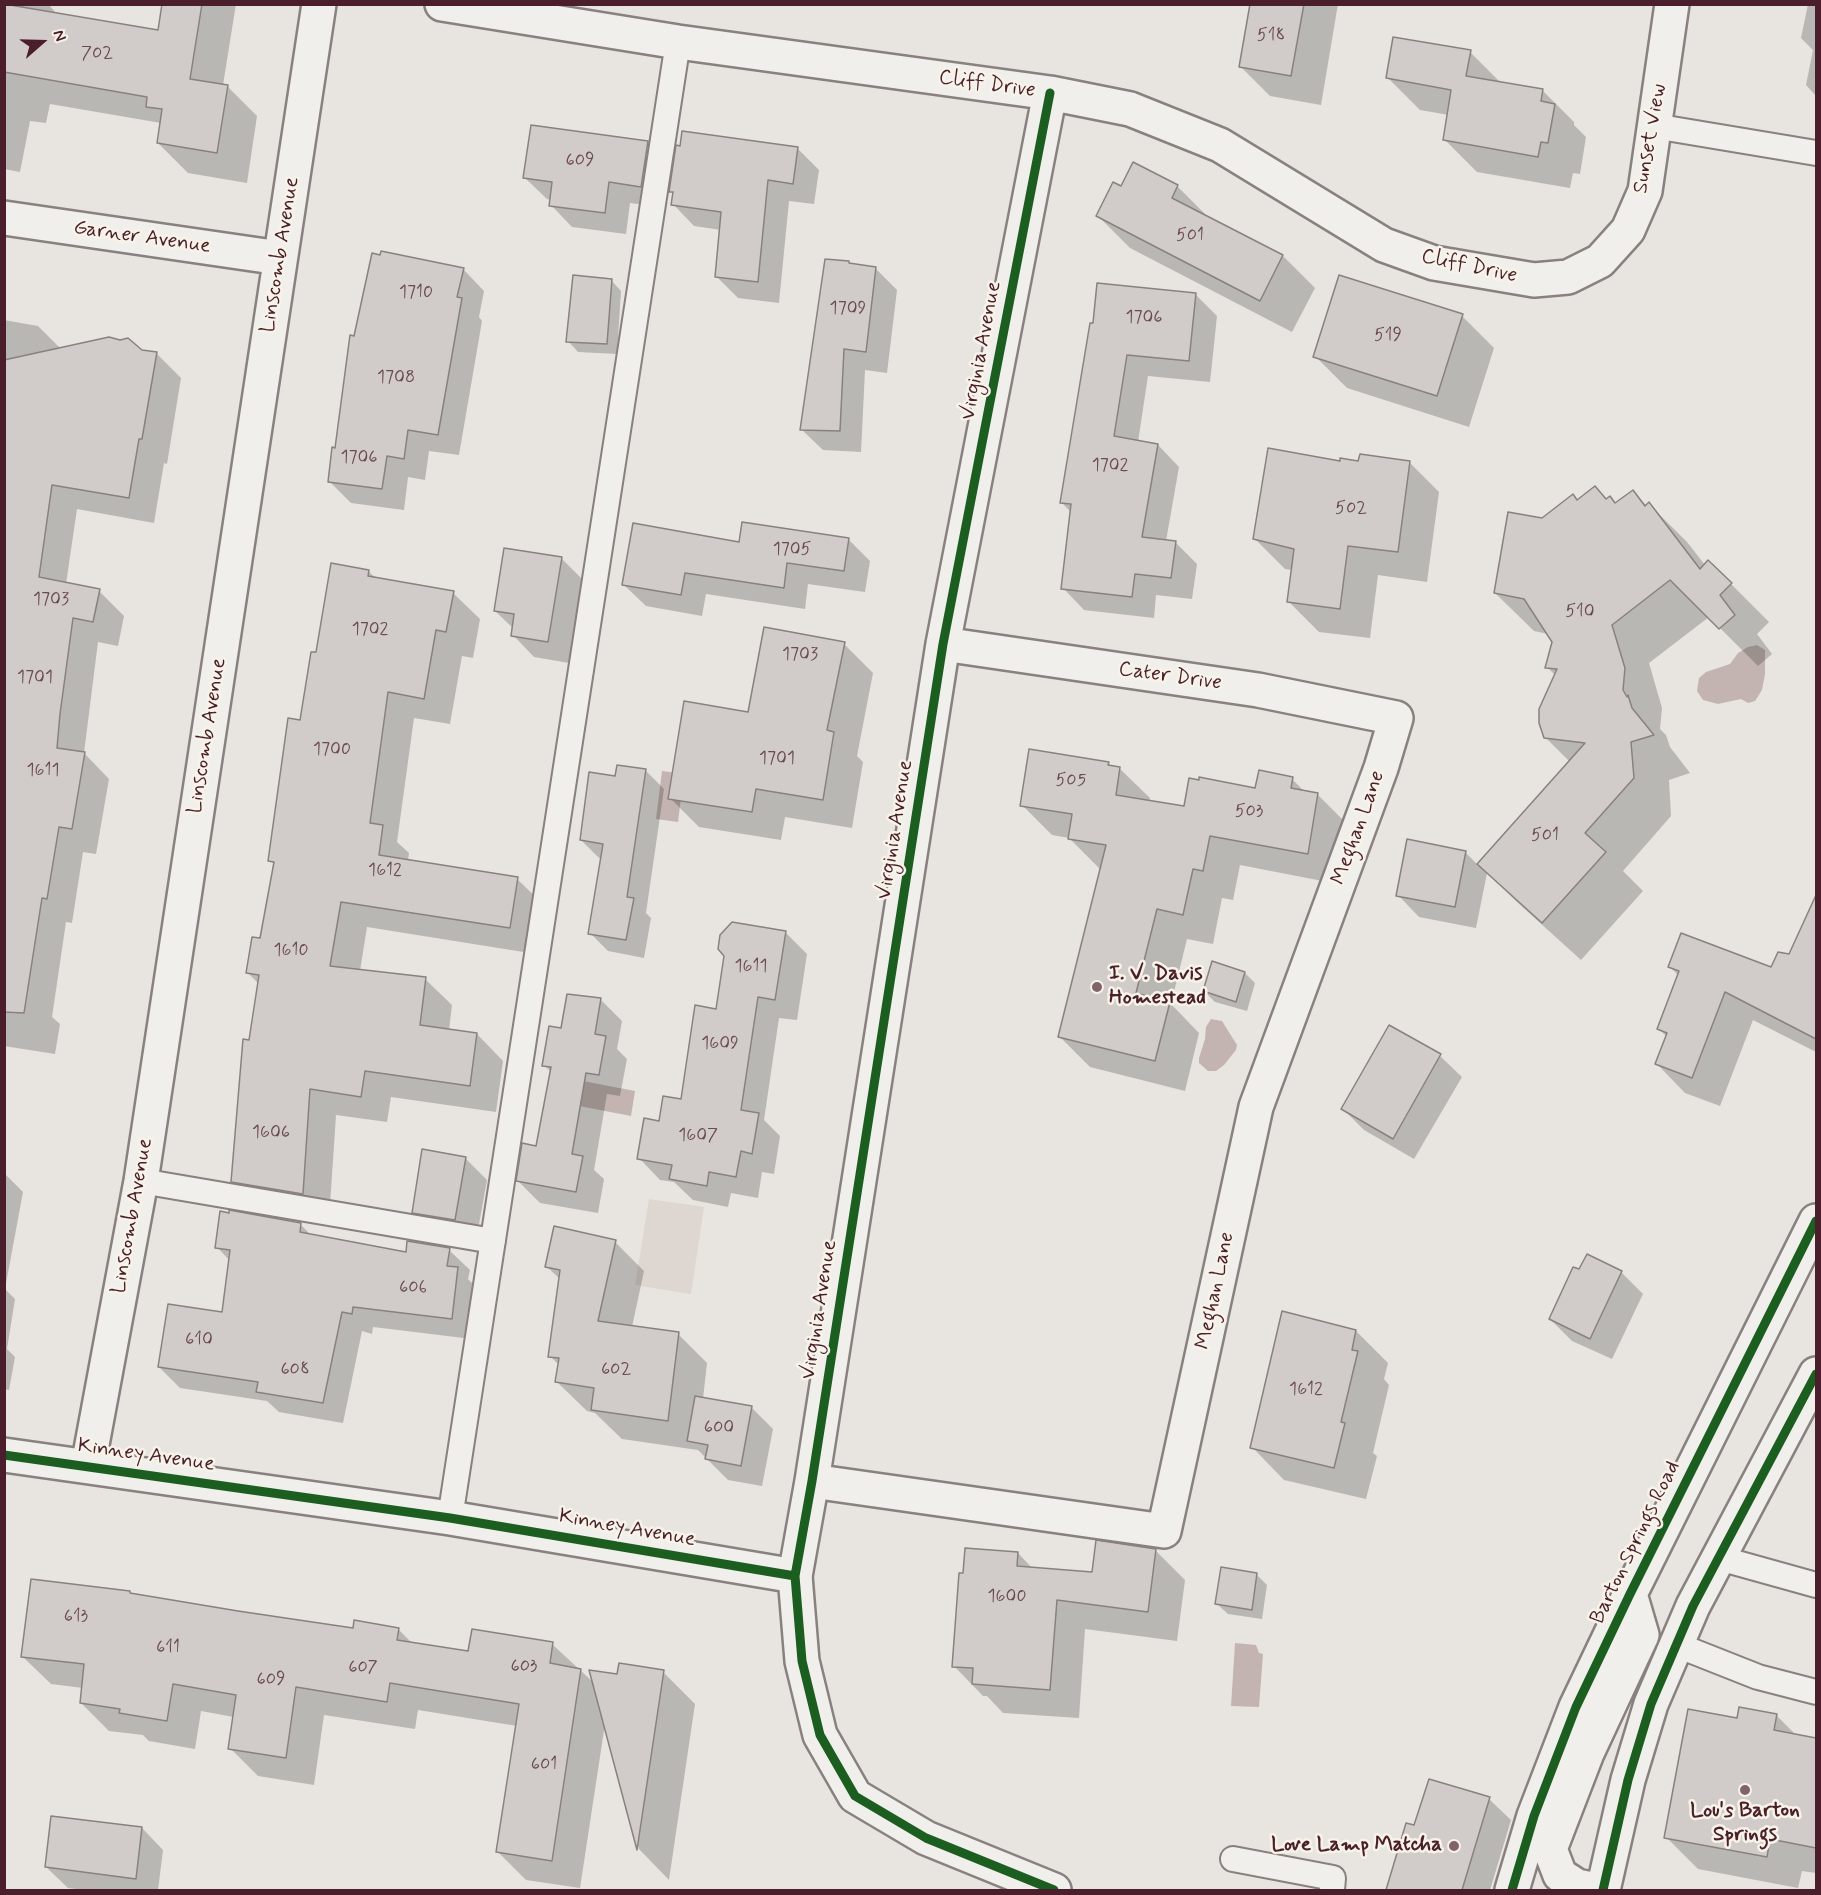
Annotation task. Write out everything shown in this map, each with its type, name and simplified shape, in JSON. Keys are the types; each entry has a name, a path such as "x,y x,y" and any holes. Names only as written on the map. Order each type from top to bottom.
{"street":[{"name":"Linscomb Avenue","path":"88,1466 141,1181 319,4"},
{"name":"Cliff Drive","path":"441,4 678,42 1050,93 1130,109 1220,145 1384,245 1434,263 1534,280 1568,277 1600,261"},
{"name":"Sunset View","path":"1600,261 1628,230 1645,191 1672,4"},
{"name":"Virginia Avenue","path":"795,1576 944,644 1050,93"},
{"name":"Garner Avenue","path":"4,218 280,258"},
{"name":"Cater Drive","path":"944,644 1258,690 1396,718"},
{"name":"Meghan Lane","path":"812,1481 1164,1531 1256,1107 1382,768 1396,718"},
{"name":"Barton Springs Road","path":"1512,1890 1534,1816 1576,1707 1816,1221"},
{"path":"1603,1890 1628,1780 1652,1704 1693,1606 1816,1374"},
{"name":"Kinney Avenue","path":"5,1461 88,1466 450,1518 795,1576"},
{"path":"795,1576 802,1661 820,1735 855,1796 926,1838 1054,1890"},
{"path":"1596,1890 1577,1886 1560,1875 1550,1849 1587,1753 1642,1635 1630,1594"}],"lane":[{"path":"450,1518 678,42"},
{"path":"1654,126 1816,153"},
{"path":"141,1181 494,1241"},
{"path":"1719,1558 1816,1585"},
{"path":"1677,1645 1758,1677 1816,1692"},
{"path":"1233,1859 1333,1878 1332,1890"}],"shaded area":[{"path":"1757,645 1765,650 1765,674 1762,690 1755,701 1748,703 1741,699 1718,704 1703,700 1697,691 1699,678 1706,672 1730,664 1738,653"},
{"path":"662,771 684,774 678,822 656,819"},
{"path":"1211,1019 1222,1021 1237,1045 1236,1050 1224,1065 1216,1071 1208,1071 1199,1063 1206,1027"},
{"path":"557,1076 635,1091 631,1116 553,1101"},
{"path":"649,1199 704,1207 691,1294 635,1285"},
{"path":"1235,1643 1256,1645 1259,1653 1263,1654 1259,1707 1231,1706"}],"building":[{"path":"4,4 158,30 162,4 202,4 190,79 228,85 217,153 157,143 162,109 146,107 147,97 4,72"},
{"path":"1250,4 1304,4 1291,76 1239,67"},
{"path":"1393,37 1471,50 1466,76 1543,89 1541,101 1555,104 1548,143 1541,142 1538,157 1443,140 1451,90 1386,78"},
{"path":"531,125 648,141 641,187 609,182 605,213 549,206 552,182 523,178"},
{"path":"682,131 798,147 793,184 768,180 758,282 715,277 721,212 671,205 673,192 669,192 676,145 680,146"},
{"path":"1133,162 1178,185 1172,198 1283,255 1260,301 1096,216 1113,182 1121,186"},
{"path":"381,251 464,268 457,297 462,298 438,435 408,430 404,459 387,456 382,489 328,482 332,447 335,448 350,335 354,336 372,253 380,255"},
{"path":"825,259 876,267 866,352 844,349 840,431 800,430"},
{"path":"573,275 612,279 607,344 566,342"},
{"path":"1339,275 1463,314 1437,396 1313,357"},
{"path":"1097,283 1196,293 1189,361 1127,355 1114,436 1158,444 1142,537 1176,541 1171,578 1135,574 1132,597 1061,589 1071,504 1060,503 1090,323 1093,323"},
{"path":"109,337 120,340 128,338 142,350 157,352 129,498 52,485 39,577 100,589 93,622 73,618 60,714 57,748 85,752 72,829 59,827 47,899 42,898 24,1013 4,1012 4,360"},
{"path":"1268,448 1340,461 1340,458 1358,461 1360,454 1410,461 1398,552 1348,546 1340,609 1287,602 1294,549 1253,539"},
{"path":"1595,486 1606,499 1610,496 1615,503 1633,490 1645,506 1649,502 1700,569 1708,560 1732,583 1720,595 1735,615 1719,629 1670,580 1612,625 1625,668 1623,690 1627,697 1628,695 1632,708 1654,735 1631,742 1634,778 1585,833 1606,852 1542,923 1477,864 1585,743 1544,738 1539,723 1539,709 1557,669 1545,668 1552,642 1524,599 1494,593 1508,512 1542,518 1573,494 1577,500"},
{"path":"742,522 849,538 844,571 787,563 784,588 685,573 681,595 622,585 633,523 739,542"},
{"path":"504,548 562,557 548,642 511,636 514,614 494,611"},
{"path":"331,563 369,570 368,576 454,591 446,632 436,630 424,699 388,692 370,823 383,825 379,855 518,877 510,928 341,902 330,966 426,977 420,1025 477,1033 470,1086 365,1071 361,1097 310,1089 303,1194 231,1182 243,1039 249,1040 259,975 246,973 252,937 260,938 274,862 268,861 288,718 300,720 311,652 316,652"},
{"path":"764,627 845,642 827,730 834,732 823,800 756,789 752,812 668,799 684,701 748,712"},
{"path":"1029,749 1109,762 1108,765 1120,767 1116,795 1184,806 1189,778 1199,780 1199,777 1255,788 1259,770 1293,777 1291,788 1318,793 1308,854 1210,836 1203,871 1193,869 1183,915 1157,909 1136,993 1170,1002 1155,1061 1058,1037 1106,845 1068,839 1072,814 1020,806"},
{"path":"617,765 646,769 627,897 634,898 626,940 588,934 603,844 580,840 589,772 615,776"},
{"path":"1407,839 1466,851 1455,907 1396,896"},
{"path":"1816,895 1816,1039 1725,992 1692,1078 1655,1064 1667,1033 1657,1029 1679,971 1668,967 1681,933 1771,967 1778,952 1789,954"},
{"path":"732,922 786,931 775,1000 758,997 741,1110 759,1113 752,1154 741,1151 736,1177 709,1172 707,1186 669,1179 672,1165 637,1159 644,1118 659,1121 663,1096 681,1099 695,1005 716,1009 724,956 718,949 720,935"},
{"path":"1212,961 1245,972 1236,1002 1203,991"},
{"path":"567,994 601,998 595,1034 606,1036 599,1075 586,1073 572,1154 583,1156 576,1192 516,1181 522,1143 536,1146 551,1067 542,1066 549,1026 561,1028"},
{"path":"1389,1025 1441,1054 1393,1139 1341,1109"},
{"path":"422,1149 466,1157 455,1220 412,1213"},
{"path":"229,1210 301,1223 300,1232 406,1252 407,1241 450,1248 447,1266 458,1267 452,1319 353,1307 352,1314 342,1312 323,1403 256,1392 258,1382 158,1367 168,1304 222,1312 230,1250 215,1248 220,1211 229,1213"},
{"path":"554,1226 616,1240 598,1321 679,1332 668,1421 591,1410 594,1388 555,1382 559,1358 548,1357 560,1270 545,1267"},
{"path":"1587,1254 1622,1271 1590,1339 1549,1319 1573,1267 1579,1269"},
{"path":"1282,1311 1356,1330 1352,1350 1358,1351 1341,1422 1345,1423 1334,1468 1250,1448"},
{"path":"695,1396 752,1406 741,1466 705,1459 708,1445 687,1441"},
{"path":"1096,1540 1156,1549 1148,1612 1057,1600 1050,1690 972,1684 973,1668 952,1667 959,1573 963,1573 965,1548 1018,1552 1017,1566 1092,1572"},
{"path":"1221,1567 1257,1573 1252,1610 1215,1604"},
{"path":"31,1579 130,1591 130,1593 238,1611 353,1628 354,1620 399,1628 397,1640 468,1651 472,1629 553,1642 550,1663 581,1669 552,1861 496,1852 519,1704 390,1683 387,1702 296,1687 286,1758 228,1749 236,1695 173,1684 167,1721 119,1713 120,1709 80,1703 84,1664 21,1657"},
{"path":"619,1663 664,1670 637,1850 589,1670 617,1674"},
{"name":"Lou's Barton Springs","path":"1739,1707 1777,1714 1774,1730 1816,1738 1816,1848 1770,1839 1767,1857 1664,1838 1688,1709 1737,1718"},
{"path":"1429,1779 1490,1797 1462,1890 1386,1890 1406,1823 1414,1825"},
{"path":"51,1816 142,1827 136,1879 45,1867"}],"cycle path":[{"path":"1050,93 943,644 812,1481 795,1576 802,1661 820,1735 855,1796 926,1838 1054,1890"},
{"path":"1512,1890 1534,1816 1576,1707 1816,1221"},
{"path":"1603,1890 1628,1780 1651,1704 1693,1606 1816,1374"},
{"path":"4,1455 450,1518 795,1576"}],"place":[{"name":"I. V. Davis Homestead","path":"1097,987"},
{"name":"Lou's Barton Springs","path":"1745,1790"},
{"name":"Love Lamp Matcha","path":"1454,1846"}]}
